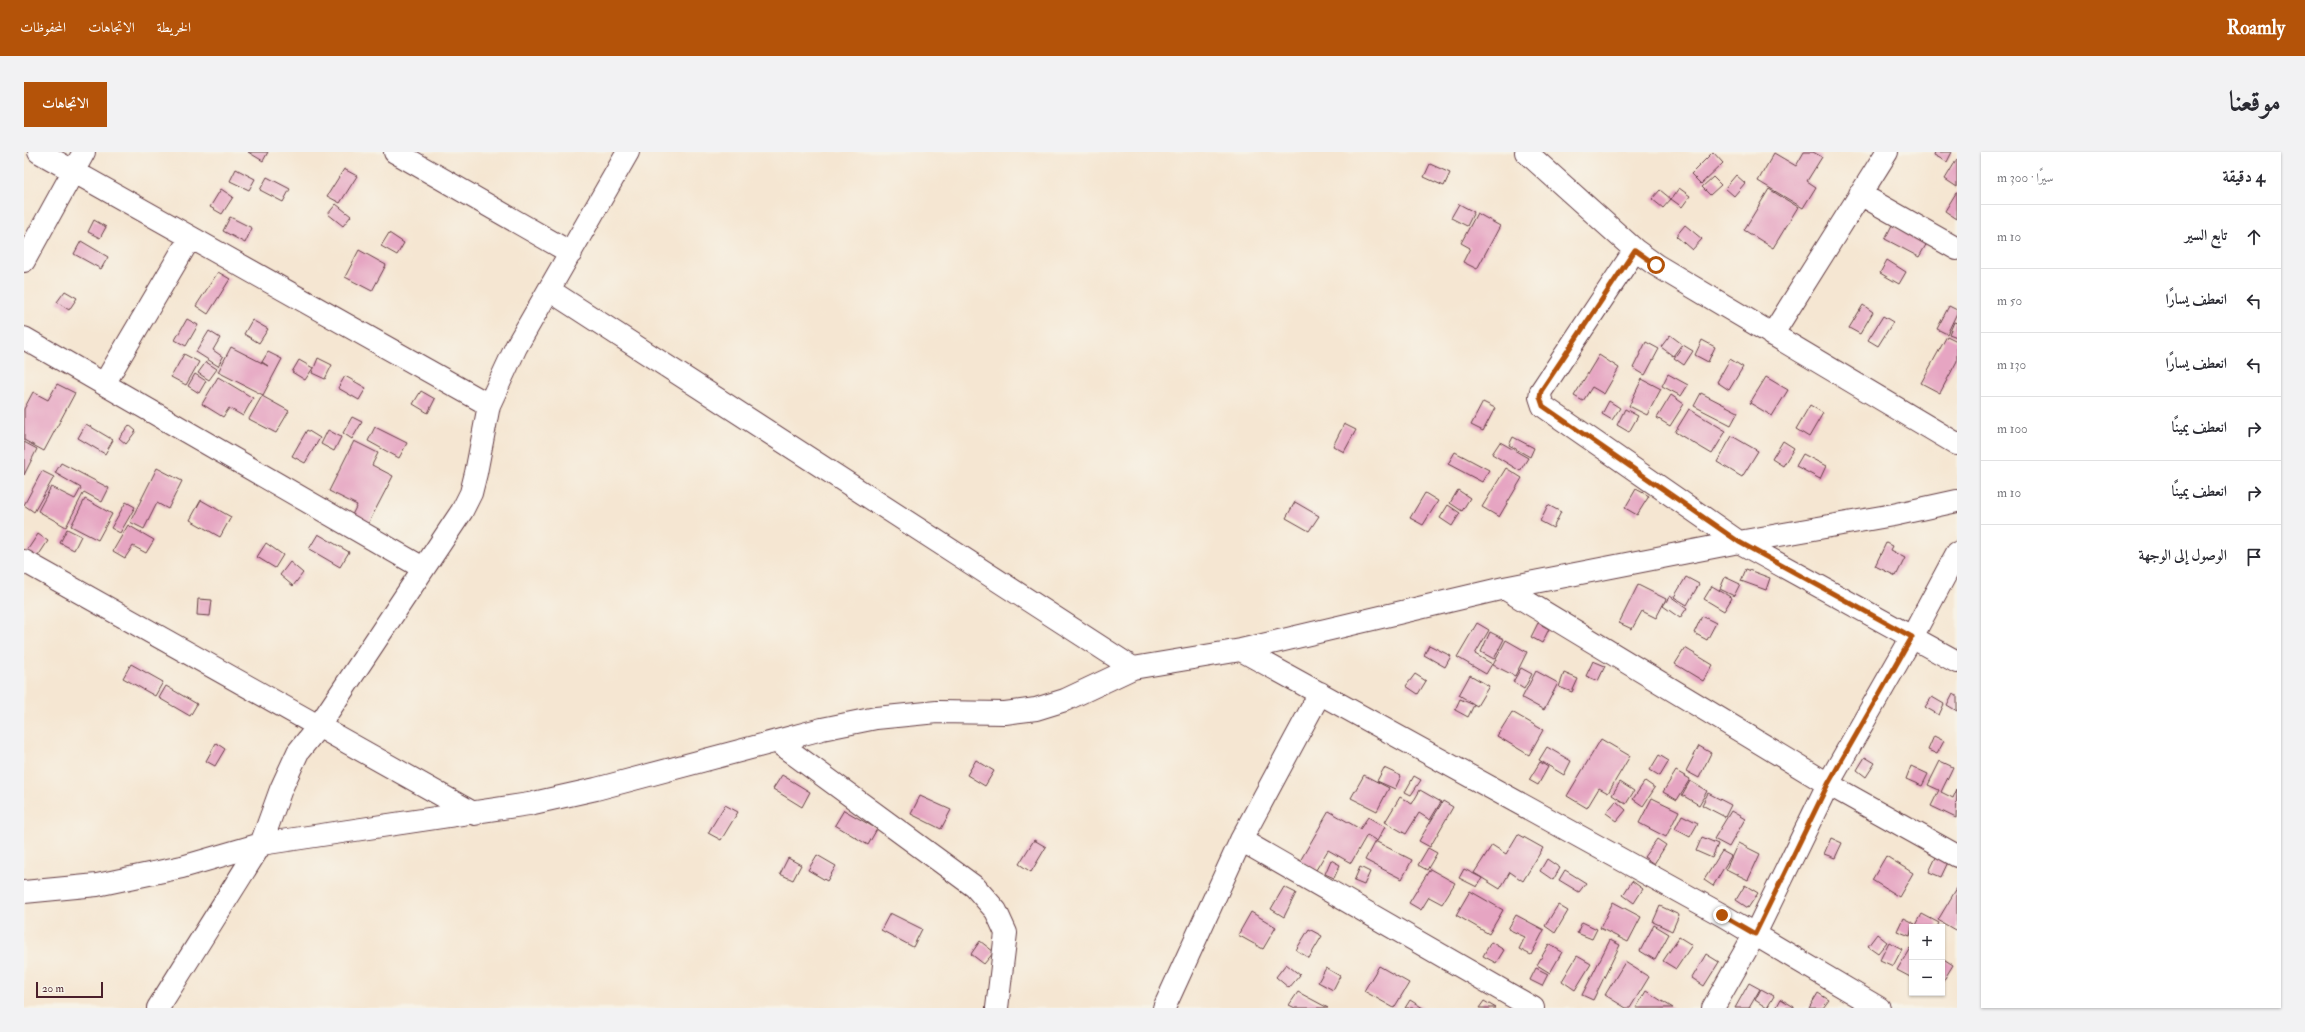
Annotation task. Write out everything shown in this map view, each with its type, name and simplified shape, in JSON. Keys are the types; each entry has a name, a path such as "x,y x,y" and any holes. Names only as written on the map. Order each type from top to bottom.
{"street":[{"path":"39,152 489,405"},
{"path":"24,261 84,152"},
{"path":"395,152 571,253"},
{"path":"158,1008 261,844 281,789 298,752 318,727 423,568 445,538 471,493 489,405 516,347 628,152"},
{"path":"1526,152 1635,250 1772,335 1957,444"},
{"path":"1772,335 1887,152"},
{"path":"1860,194 1957,249"},
{"path":"104,384 190,238"},
{"path":"1635,250 1541,391 1540,397 1543,406 1739,542 1957,662"},
{"path":"549,290 1133,668"},
{"path":"24,338 423,568"},
{"path":"24,892 97,885 182,867 261,844 475,814 596,789 822,729 876,718 937,712 1005,713 1036,709 1064,700 1133,668 1241,650 1504,588 1739,542 1893,516 1957,501"},
{"path":"1713,1008 1755,934 1828,784 1912,637 1957,553"},
{"path":"24,561 475,814"},
{"path":"1504,588 1828,784 1957,856"},
{"path":"1241,650 1755,934 1879,1008"},
{"path":"1168,1007 1241,840 1320,693"},
{"path":"776,741 975,887 996,911 1006,934 997,1008"},
{"path":"1241,840 1533,1008"}],"building":[{"path":"248,152 268,152 263,161"},
{"path":"1713,152 1723,163 1701,184 1691,174"},
{"path":"1804,152 1813,152 1822,157 1807,181 1816,187 1803,208 1758,181 1774,153 1796,166"},
{"path":"1935,152 1952,152 1947,162 1934,155"},
{"path":"1957,159 1957,187 1945,179"},
{"path":"1430,164 1450,173 1444,186 1424,177"},
{"path":"236,169 255,179 249,190 230,181"},
{"path":"344,169 357,176 340,203 327,196"},
{"path":"1736,175 1745,183 1734,196 1725,188"},
{"path":"267,177 290,189 283,202 260,190"},
{"path":"1713,177 1721,185 1710,195 1702,187"},
{"path":"1679,188 1690,196 1682,207 1671,199"},
{"path":"221,189 233,197 222,214 210,207"},
{"path":"1769,189 1798,207 1773,248 1744,230"},
{"path":"1660,190 1671,199 1663,208 1652,199"},
{"path":"1957,193 1957,219 1945,211"},
{"path":"336,204 351,216 343,226 328,214"},
{"path":"1459,204 1474,212 1467,226 1451,218"},
{"path":"1477,213 1500,226 1477,269 1463,262 1470,248 1461,243"},
{"path":"230,217 252,228 245,243 223,231"},
{"path":"94,220 106,227 100,238 88,232"},
{"path":"1685,225 1702,239 1692,250 1676,236"},
{"path":"1892,225 1927,243 1919,257 1885,239"},
{"path":"389,233 404,243 397,255 381,246"},
{"path":"81,241 108,257 101,269 74,254"},
{"path":"359,250 386,265 372,291 345,277"},
{"path":"1887,260 1906,272 1899,284 1880,273"},
{"path":"218,272 230,279 208,314 196,306"},
{"path":"65,291 77,298 69,310 57,302"},
{"path":"1863,305 1873,312 1860,334 1849,328"},
{"path":"1949,306 1957,310 1957,313 1947,334 1937,329"},
{"path":"1883,316 1893,322 1878,346 1868,340"},
{"path":"187,319 198,325 186,346 175,340"},
{"path":"252,320 268,329 259,343 244,334"},
{"path":"1954,322 1957,323 1957,337 1949,334"},
{"path":"209,331 220,338 213,350 223,357 218,366 196,352"},
{"path":"1670,335 1682,344 1673,356 1661,347"},
{"path":"1947,336 1957,341 1957,361 1940,393 1921,383"},
{"path":"1702,340 1715,347 1708,362 1695,355"},
{"path":"1646,342 1659,349 1645,375 1633,368"},
{"path":"1683,345 1693,351 1684,365 1674,358"},
{"path":"231,347 268,366 262,362 268,352 282,359 263,395 218,372"},
{"path":"184,354 199,362 186,385 171,377"},
{"path":"1599,355 1619,368 1604,394 1592,387 1583,401 1574,396"},
{"path":"318,358 332,365 325,379 312,373"},
{"path":"1730,359 1743,367 1729,390 1717,382"},
{"path":"299,360 313,368 305,380 292,372"},
{"path":"206,362 217,369 209,380 198,373"},
{"path":"195,374 206,381 199,393 188,386"},
{"path":"1668,374 1688,385 1681,396 1662,386"},
{"path":"345,376 366,388 359,400 338,388"},
{"path":"218,377 253,398 243,416 229,408 223,417 202,404"},
{"path":"1766,377 1788,390 1772,416 1750,403"},
{"path":"1642,379 1661,389 1647,415 1629,406"},
{"path":"57,384 75,393 44,451 24,440 24,409 33,392 48,400"},
{"path":"421,391 435,399 428,413 413,404"},
{"path":"1701,393 1738,412 1731,425 1694,406"},
{"path":"1671,395 1684,404 1670,426 1657,418"},
{"path":"262,396 289,411 276,433 249,419"},
{"path":"1609,401 1620,408 1612,420 1602,414"},
{"path":"1483,402 1495,408 1483,431 1471,425"},
{"path":"1810,405 1823,413 1809,437 1796,429"},
{"path":"1625,409 1638,416 1629,432 1617,425"},
{"path":"1689,409 1726,431 1712,454 1675,432"},
{"path":"352,417 362,422 352,439 343,433"},
{"path":"86,424 113,440 105,454 78,438"},
{"path":"1344,424 1356,430 1344,452 1333,446"},
{"path":"129,425 136,431 126,444 119,438"},
{"path":"375,427 407,443 399,458 368,441"},
{"path":"307,430 320,438 305,463 292,456"},
{"path":"328,430 341,437 334,451 321,444"},
{"path":"1732,436 1758,451 1742,477 1717,462"},
{"path":"1513,437 1534,448 1530,457 1509,445"},
{"path":"354,441 378,453 372,465 393,476 367,526 351,517 357,505 329,491"},
{"path":"1783,441 1794,448 1783,466 1772,459"},
{"path":"24,442 37,449 24,475"},
{"path":"1500,442 1528,458 1520,471 1492,454"},
{"path":"1455,452 1489,470 1482,482 1448,464"},
{"path":"1803,454 1826,466 1820,479 1796,466"},
{"path":"61,463 109,488 102,502 84,492 66,527 38,511 51,487 75,499 81,488 55,473"},
{"path":"157,468 182,481 168,509 157,503 144,529 130,522"},
{"path":"1506,468 1522,478 1499,517 1482,507"},
{"path":"42,471 54,477 34,512 24,505"},
{"path":"1636,489 1649,496 1637,515 1625,508"},
{"path":"1458,490 1470,498 1462,511 1450,503"},
{"path":"1425,493 1438,501 1423,525 1410,518"},
{"path":"85,499 112,514 98,540 71,526"},
{"path":"201,500 231,517 220,537 190,520"},
{"path":"126,502 135,507 120,533 111,528"},
{"path":"1295,502 1319,516 1309,531 1286,518"},
{"path":"1448,505 1460,513 1452,526 1440,518"},
{"path":"1548,505 1561,512 1553,528 1540,521"},
{"path":"128,525 154,540 146,553 133,546 125,558 113,551"},
{"path":"67,529 81,536 74,550 60,543"},
{"path":"38,534 48,541 36,559 26,552"},
{"path":"318,534 349,552 340,567 309,549"},
{"path":"266,543 283,555 275,568 257,557"},
{"path":"1886,543 1892,546 1890,550 1905,558 1896,576 1875,566"},
{"path":"290,562 303,573 293,586 280,575"},
{"path":"1746,569 1770,578 1766,590 1741,581"},
{"path":"1686,577 1699,584 1687,605 1674,597"},
{"path":"1725,577 1740,584 1734,596 1720,589"},
{"path":"1638,585 1666,599 1656,618 1642,611 1632,629 1619,623"},
{"path":"1712,586 1732,598 1724,611 1704,599"},
{"path":"1670,596 1687,608 1680,618 1663,606"},
{"path":"198,599 212,600 210,616 197,615"},
{"path":"1702,616 1716,623 1707,640 1694,633"},
{"path":"1477,623 1489,630 1475,654 1492,664 1486,674 1457,657"},
{"path":"1538,623 1549,629 1542,643 1531,637"},
{"path":"1490,632 1504,639 1494,659 1481,652"},
{"path":"1506,640 1527,652 1515,676 1493,665"},
{"path":"1429,645 1451,656 1445,667 1424,655"},
{"path":"1685,648 1713,665 1703,681 1675,664"},
{"path":"1593,661 1605,666 1598,681 1586,676"},
{"path":"131,664 163,682 155,696 123,678"},
{"path":"1521,668 1532,674 1524,689 1513,682"},
{"path":"1536,671 1558,683 1544,710 1522,698"},
{"path":"1564,673 1578,679 1572,692 1559,687"},
{"path":"1415,674 1426,681 1418,694 1406,686"},
{"path":"1470,675 1489,686 1477,706 1459,695"},
{"path":"166,686 197,704 190,716 159,698"},
{"path":"1953,693 1957,695 1957,711 1947,705"},
{"path":"1932,697 1944,704 1939,715 1925,707"},
{"path":"1460,699 1474,705 1468,717 1455,710"},
{"path":"1512,712 1543,730 1529,755 1497,736"},
{"path":"1934,736 1944,741 1937,754 1928,750"},
{"path":"1601,739 1630,756 1608,793 1599,788 1587,808 1567,796"},
{"path":"216,743 225,749 215,766 206,761"},
{"path":"1699,746 1711,753 1699,778 1686,771"},
{"path":"1547,747 1571,761 1564,775 1539,760"},
{"path":"1659,755 1669,761 1660,776 1650,770"},
{"path":"1865,757 1875,763 1866,777 1857,770"},
{"path":"976,760 994,771 985,786 967,775"},
{"path":"1940,761 1953,767 1941,792 1953,798 1957,789 1956,818 1931,806 1939,790 1928,785"},
{"path":"1540,762 1548,767 1538,785 1529,780"},
{"path":"1911,766 1928,774 1922,786 1906,779"},
{"path":"1384,768 1401,776 1395,789 1377,781"},
{"path":"1676,771 1690,779 1677,800 1663,792"},
{"path":"782,775 810,792 802,807 773,789"},
{"path":"1364,775 1389,788 1377,811 1351,798"},
{"path":"1414,776 1421,780 1411,795 1405,792"},
{"path":"1645,781 1655,788 1643,806 1633,799"},
{"path":"1690,781 1707,791 1699,805 1682,795"},
{"path":"1620,782 1634,791 1626,804 1612,795"},
{"path":"1420,790 1441,802 1430,820 1419,813 1406,834 1385,822 1400,797 1412,804"},
{"path":"1708,793 1731,805 1725,817 1702,805"},
{"path":"920,796 951,810 941,829 911,814"},
{"path":"1652,798 1679,811 1666,837 1639,823"},
{"path":"1443,801 1453,807 1430,847 1419,841"},
{"path":"1616,801 1626,810 1617,821 1606,813"},
{"path":"725,805 738,812 721,840 708,833"},
{"path":"844,810 877,829 868,845 835,825"},
{"path":"1329,811 1360,829 1368,817 1385,827 1377,841 1367,835 1351,863 1328,850 1316,870 1300,861"},
{"path":"1731,811 1745,819 1729,847 1714,839"},
{"path":"1682,815 1698,823 1690,837 1675,829"},
{"path":"1518,834 1543,848 1523,881 1510,872 1500,889 1474,873 1492,845 1506,854"},
{"path":"1702,837 1718,844 1712,858 1696,851"},
{"path":"1831,838 1842,843 1835,858 1824,854"},
{"path":"1657,839 1666,845 1654,864 1644,857"},
{"path":"1034,840 1046,847 1031,872 1019,864"},
{"path":"1375,841 1412,860 1402,879 1365,860"},
{"path":"1738,843 1760,854 1748,880 1726,869"},
{"path":"1428,848 1437,853 1427,870 1418,865"},
{"path":"1722,851 1731,856 1713,886 1704,880"},
{"path":"817,855 836,866 827,881 808,870"},
{"path":"1937,855 1949,860 1941,877 1929,872"},
{"path":"1886,856 1913,873 1899,897 1872,880"},
{"path":"788,858 801,865 793,880 780,874"},
{"path":"1547,859 1560,868 1553,880 1540,871"},
{"path":"1331,860 1340,865 1334,878 1325,874"},
{"path":"1360,867 1370,872 1364,885 1354,881"},
{"path":"1430,869 1455,883 1442,904 1429,897 1421,910 1409,903"},
{"path":"1464,869 1482,878 1477,887 1459,878"},
{"path":"1565,870 1586,883 1579,892 1559,880"},
{"path":"1632,881 1643,889 1634,903 1623,895"},
{"path":"1745,885 1758,893 1748,908 1736,900"},
{"path":"1284,887 1296,893 1284,917 1271,909"},
{"path":"1957,888 1957,929 1955,930 1938,920"},
{"path":"1470,891 1503,910 1489,934 1456,915"},
{"path":"1613,902 1641,917 1628,942 1600,928"},
{"path":"1558,905 1568,911 1555,933 1545,926"},
{"path":"1660,906 1679,915 1672,931 1653,922"},
{"path":"1251,912 1276,927 1263,949 1238,935"},
{"path":"890,913 922,929 913,947 881,930"},
{"path":"1922,914 1939,923 1938,924 1917,924"},
{"path":"1516,915 1544,930 1531,955 1519,949 1525,937 1508,929"},
{"path":"1903,918 1915,924 1909,924 1909,936 1897,931"},
{"path":"1582,922 1597,929 1592,939 1577,933"},
{"path":"1654,925 1669,934 1655,960 1640,951"},
{"path":"1309,929 1322,936 1309,958 1296,950"},
{"path":"1877,934 1887,942 1878,953 1868,946"},
{"path":"1679,937 1692,945 1676,969 1663,961"},
{"path":"1610,940 1620,945 1593,1000 1582,995"},
{"path":"980,941 994,952 984,964 971,954"},
{"path":"1491,942 1504,950 1496,963 1483,956"},
{"path":"1889,942 1902,949 1893,966 1880,960"},
{"path":"1549,944 1562,952 1550,973 1537,965"},
{"path":"1909,950 1909,976 1897,970"},
{"path":"1706,954 1719,962 1704,986 1692,978"},
{"path":"1577,956 1591,964 1575,990 1562,981"},
{"path":"1945,960 1953,965 1945,978"},
{"path":"1625,962 1649,977 1630,1008 1626,1008 1605,995"},
{"path":"1286,964 1300,975 1289,988 1276,977"},
{"path":"1379,966 1409,983 1394,1008 1364,991"},
{"path":"1326,968 1340,976 1333,990 1318,982"},
{"path":"1536,968 1548,974 1542,986 1530,980"},
{"path":"1749,983 1760,989 1749,1008 1735,1008"},
{"path":"1761,989 1774,996 1767,1008 1755,1000"},
{"path":"1646,991 1673,1008 1636,1008"},
{"path":"1298,992 1328,1008 1295,1008 1289,1005"},
{"path":"1818,993 1829,1000 1823,1008 1809,1008"},
{"path":"1781,999 1794,1007 1794,1008 1776,1008"},
{"path":"1410,1000 1423,1008 1405,1008"},
{"path":"1484,1001 1496,1008 1479,1008"}],"route":[{"path":"1656,265 1635,250 1541,391 1540,397 1543,406 1739,542 1912,637 1828,784 1755,934 1722,915"}]}
